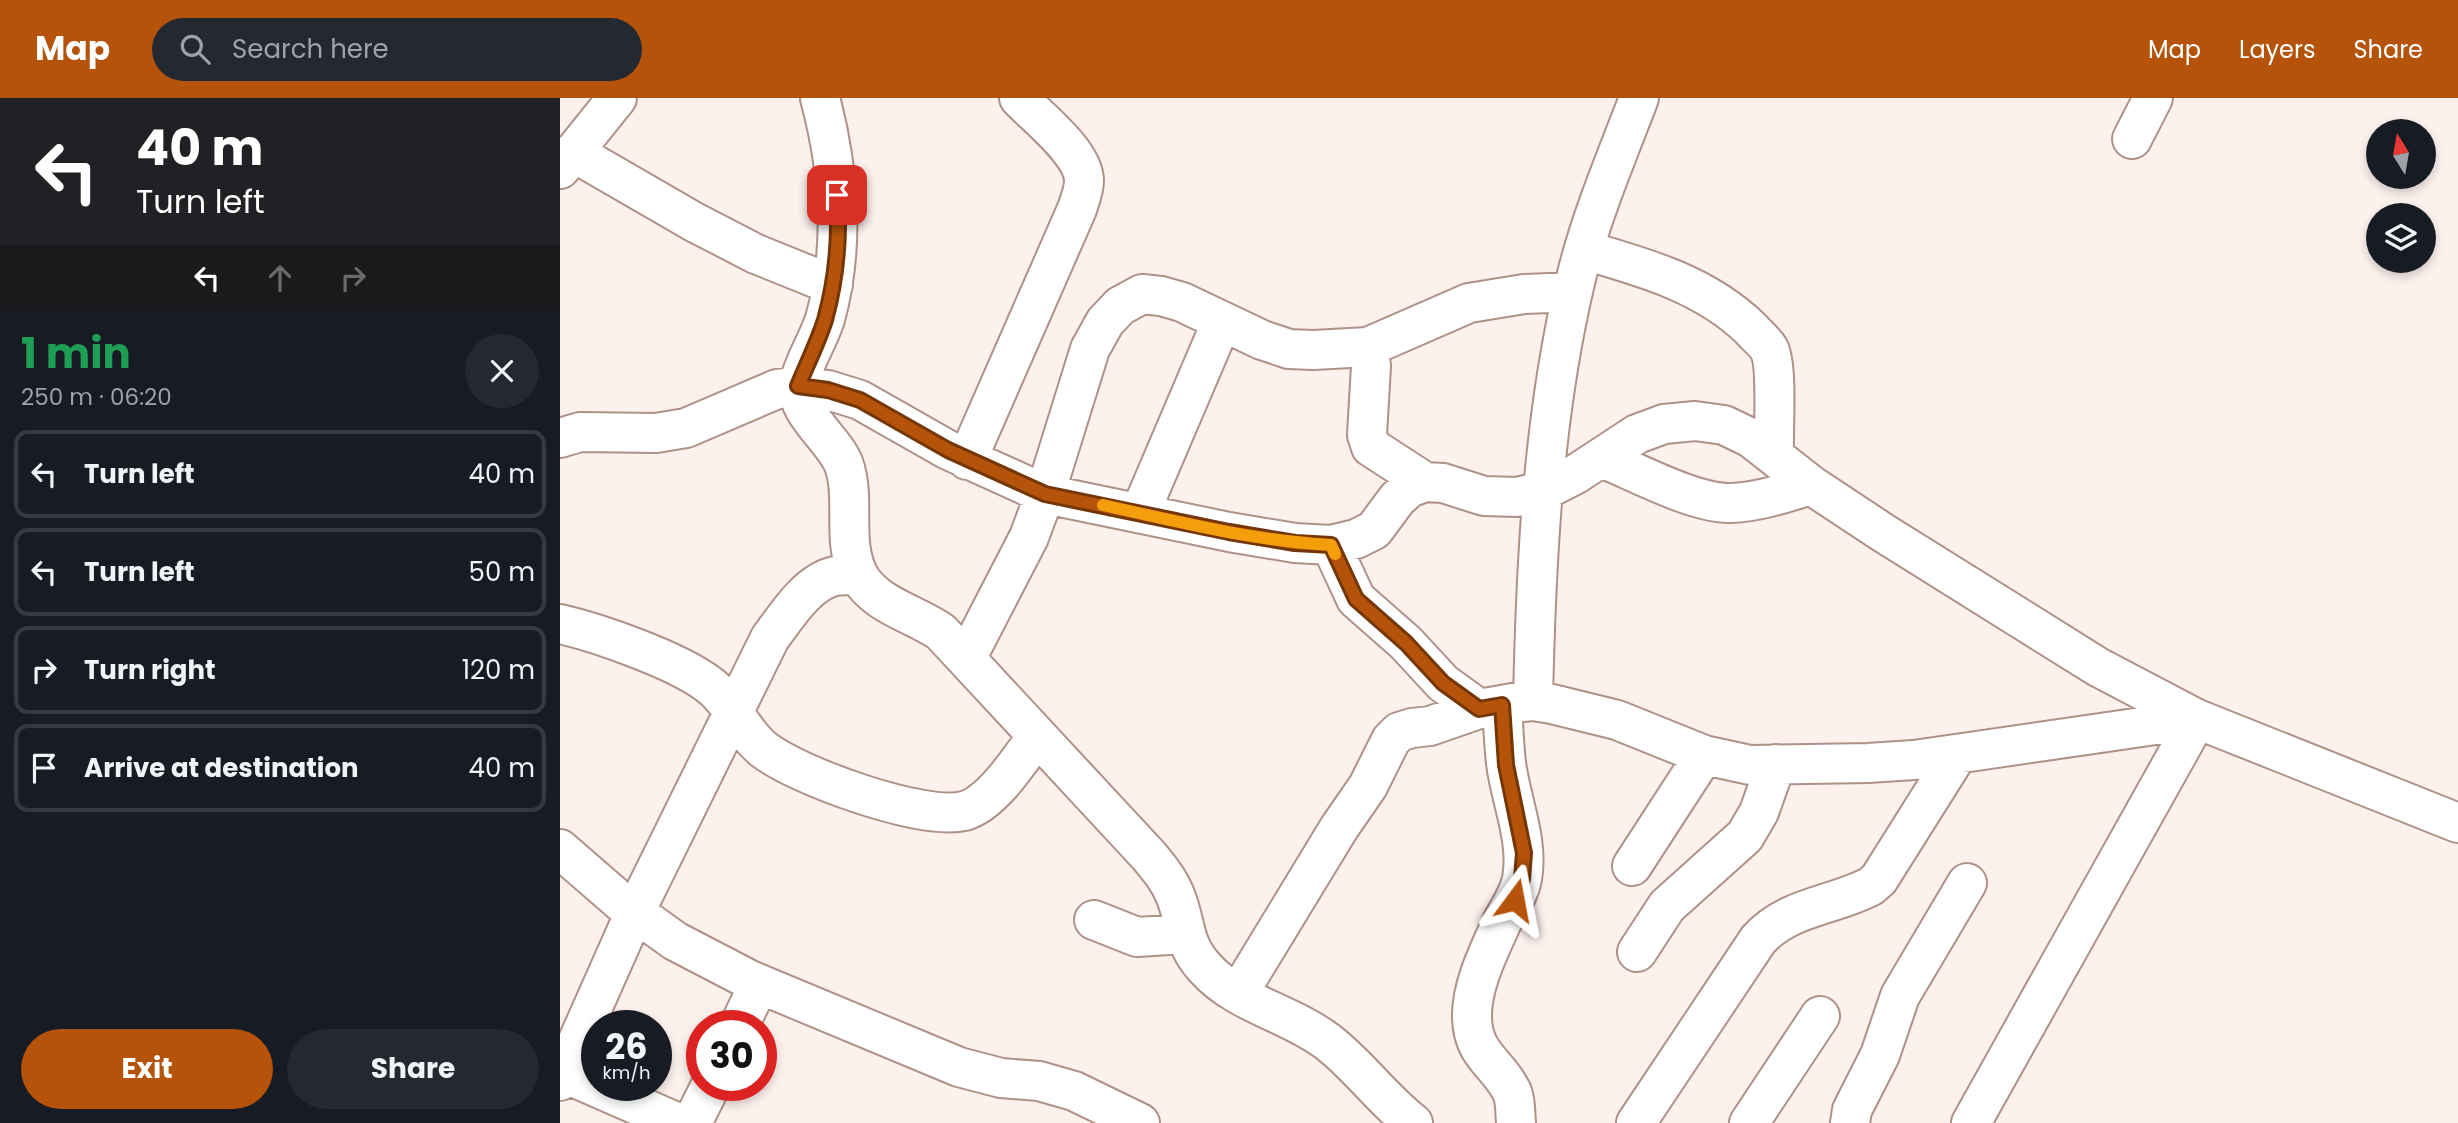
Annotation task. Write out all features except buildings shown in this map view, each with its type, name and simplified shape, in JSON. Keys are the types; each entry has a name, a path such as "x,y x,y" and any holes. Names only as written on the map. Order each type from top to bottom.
{"street":[{"path":"617,98 566,161 756,254 833,285"},
{"path":"820,98 837,190 833,285 824,321 798,386 803,406 813,424 839,454 845,467 848,517 858,575 883,601 941,632 1165,876 1175,893 1191,951 1218,981 1328,1042 1394,1108 1413,1123"},
{"path":"967,460 1077,209 1084,181 1081,164 1068,147 1019,98"},
{"path":"1516,1123 1513,1094 1504,1079 1483,1056 1475,1039 1472,1020 1473,1000 1480,977 1522,879 1524,853 1506,765 1505,705 1536,580 1555,381 1573,292 1584,250 1639,98"},
{"path":"2132,139 2153,98"},
{"path":"1584,250 1651,269 1674,279 1740,318 1769,348 1773,373 1774,455"},
{"path":"966,659 1029,537 1090,349 1105,322 1120,306 1142,295 1161,296 1182,302 1262,340 1289,349 1313,350 1368,347 1469,303 1524,294 1573,292"},
{"path":"1140,513 1222,321"},
{"path":"1368,347 1371,366 1367,435 1371,447 1425,482"},
{"path":"560,438 580,432 656,433 686,428 777,389 798,386 828,390 860,400 967,460 1045,494 1229,532 1295,543 1331,545 1356,539 1374,530 1397,499 1409,488 1425,482 1443,483 1484,496 1517,497 1543,491 1602,458 1637,434 1664,424 1695,421 1724,425 1751,438 1811,485 1882,532 2098,667 2197,719 2458,823"},
{"path":"1602,458 1668,486 1728,503 1774,496 1811,485"},
{"path":"1331,545 1356,599 1406,643 1443,683 1505,705 1617,720 1703,755 1750,765 1868,764 1957,755 2197,719"},
{"path":"678,1123 562,1077 635,912 770,638 802,598 817,584 833,576 858,575"},
{"path":"560,624 582,629 675,666 709,684 746,731 764,749 791,764 843,788 917,810 940,813 965,811 981,803 1037,736"},
{"path":"1238,993 1339,828 1368,786 1391,740 1399,732 1412,728 1430,726 1505,705"},
{"path":"1971,1123 2197,719"},
{"path":"1632,866 1703,755"},
{"path":"1636,1123 1770,926 1801,911 1871,886 1879,879 1957,755"},
{"path":"1637,952 1667,906 1745,836 1759,812 1776,764"},
{"path":"560,849 635,912 675,941 759,984 959,1067 1001,1078 1039,1081 1074,1091 1140,1123"},
{"path":"1850,1123 1852,1110 1884,1046 1900,996 1967,883"},
{"path":"1094,920 1137,937 1185,934"},
{"path":"747,1010 759,984"},
{"path":"1749,1123 1820,1016"},
{"path":"692,1123 703,1101"}],"slow traffic":[{"path":"1103,505 1229,532 1295,543 1331,545 1335,554"}],"route":[{"path":"837,195 837,243 833,285 824,321 798,386 828,390 860,400 948,450 1045,494 1229,532 1295,543 1331,545 1356,599 1406,643 1443,683 1479,709 1502,705 1506,765 1524,853 1522,879 1515,900"}]}
